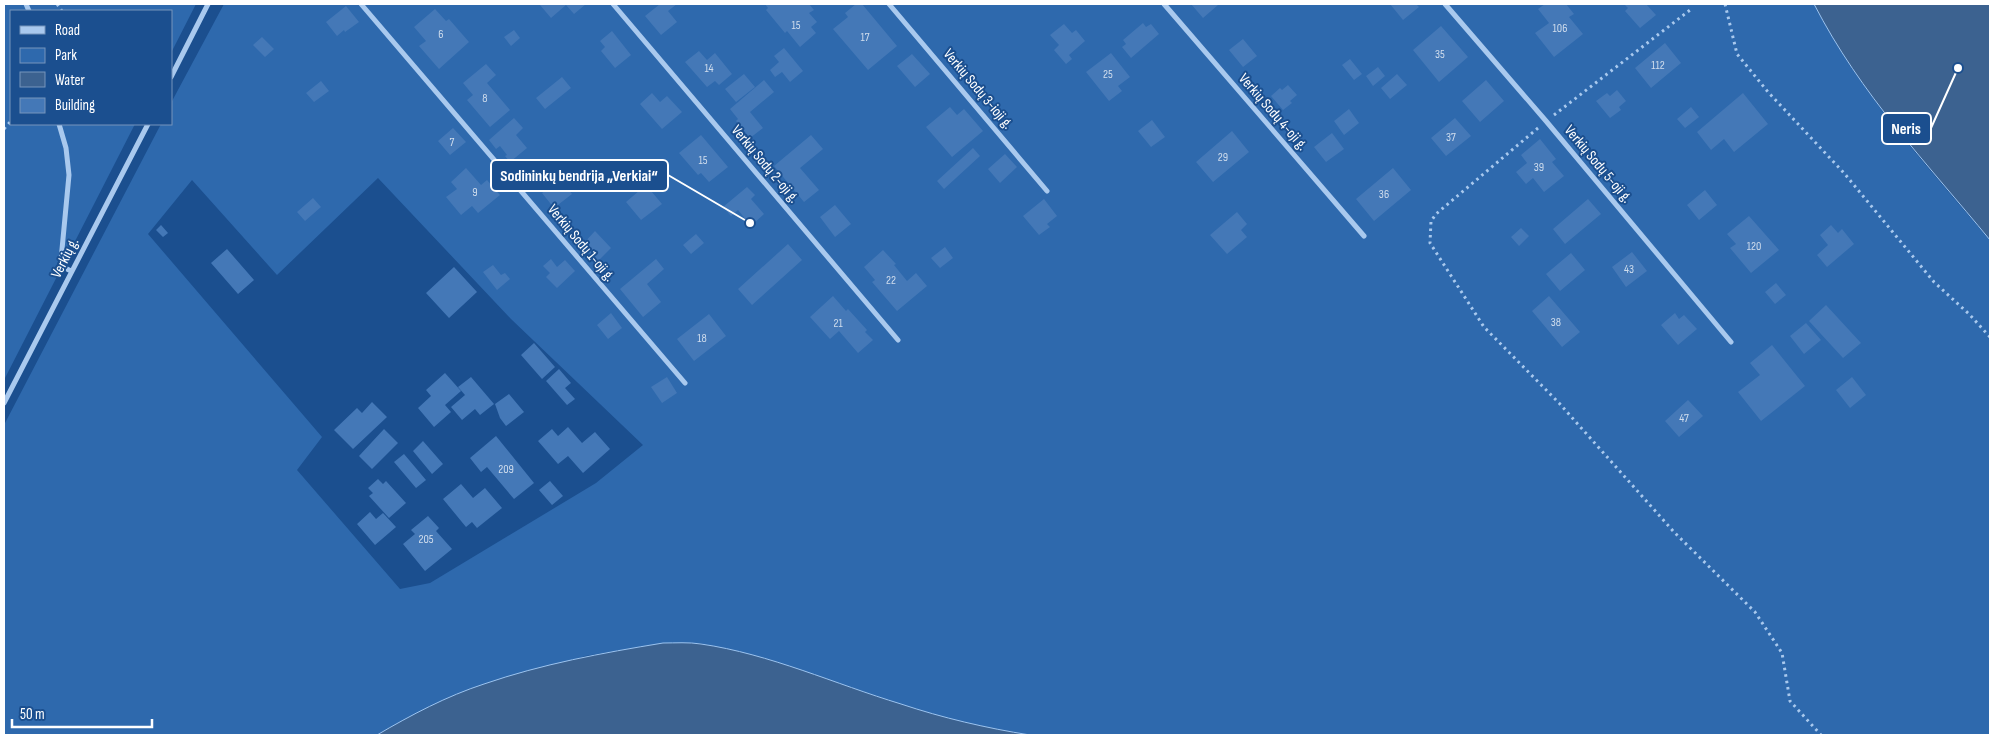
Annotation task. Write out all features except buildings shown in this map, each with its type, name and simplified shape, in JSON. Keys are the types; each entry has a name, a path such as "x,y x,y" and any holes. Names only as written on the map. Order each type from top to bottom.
{"street":[{"path":"172,75 208,4"},
{"name":"Verkių Sodų 1-oji g.","path":"361,4 685,383"},
{"name":"Verkių Sodų 2-oji g.","path":"613,4 898,340"},
{"name":"Verkių Sodų 3-ioji g.","path":"889,4 1047,191"},
{"name":"Verkių Sodų 4-oji g.","path":"1164,4 1364,236"},
{"name":"Verkių Sodų 5-oji g.","path":"1445,4 1546,121 1731,342"},
{"path":"59,125 66,148 69,175 61,260 65,268 72,272"},
{"name":"Verkių g.","path":"4,403 147,125"}],"path":[{"path":"1725,4 1737,54 1768,92 1844,172 1934,282 1969,314 1990,337"},
{"path":"1690,10 1546,121 1436,214 1431,222 1430,243 1484,327 1559,403 1674,532 1755,612 1782,653 1790,701 1821,735"}],"green space":[{"path":"4,4 196,4 172,51 172,10 10,10 10,125 134,125 4,380"},
{"path":"224,4 1814,4 1851,67 1873,98 1918,156 1990,240 1990,735 1030,735 946,718 771,660 733,650 699,643 663,643 585,656 398,723 377,735 4,735 4,425 160,125 172,125 172,101","holes":["378,178 511,319 643,445 596,483 430,583 400,589 297,470 322,437 148,234 192,180 277,275"]}],"water":[{"path":"1814,4 1990,4 1990,240 1873,98 1832,37"},
{"path":"663,643 696,643 752,655 933,714 981,726 1030,735 377,735 443,700 506,677 572,660"}],"place":[{"name":"Neris","path":"1958,68"},
{"name":"Sodininkų bendrija „Verkiai“","path":"750,223"}]}
